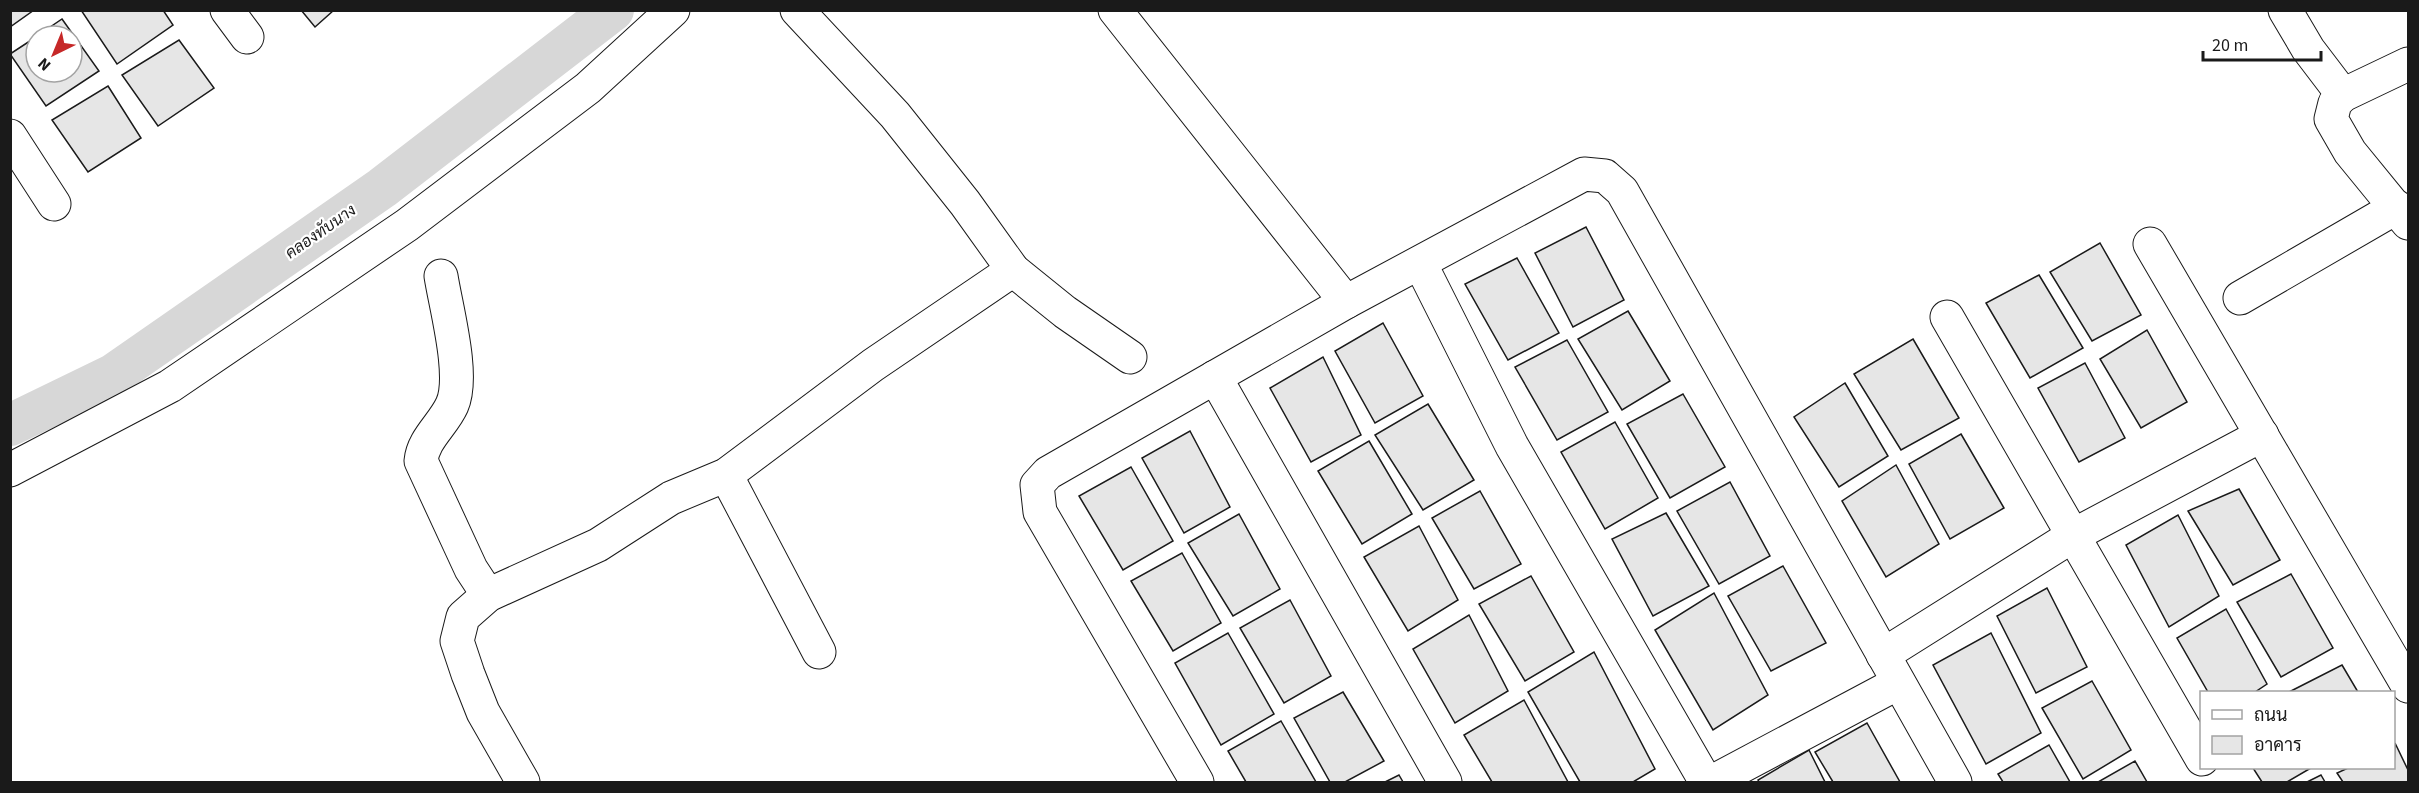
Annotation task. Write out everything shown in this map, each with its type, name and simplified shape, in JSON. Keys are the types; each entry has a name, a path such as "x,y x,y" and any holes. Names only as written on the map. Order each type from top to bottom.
{"street":[{"path":"227,10 247,37"},
{"path":"10,470 170,386 407,225 588,88 673,10"},
{"path":"797,10 895,115 965,203 1013,270 1065,312 1130,357"},
{"path":"1115,10 1346,302"},
{"path":"2285,10 2308,49 2343,95"},
{"path":"2240,298 2403,215 2338,136 2331,119 2336,103 2343,95 2409,64"},
{"path":"10,136 54,204"},
{"path":"1197,783 1040,512 1037,485 1048,473 1346,302 1584,174 1605,176 1622,191 1955,783"},
{"path":"2150,244 2409,686"},
{"path":"1420,263 1512,446 1706,783"},
{"path":"523,783 483,712 457,641 464,617 488,595 598,545 671,498 726,475 873,365 1013,270"},
{"path":"441,276 456,373 453,403 422,452 421,461 471,569 488,595"},
{"path":"1947,317 2200,756"},
{"path":"1215,377 1445,783"},
{"path":"1712,783 1891,669 2074,535 2262,435"},
{"path":"726,475 819,652"},
{"path":"2207,769 2215,783"}],"building":[{"path":"10,10 34,10 10,27"},
{"path":"81,10 163,10 173,25 117,64"},
{"path":"301,10 334,10 315,27"},
{"path":"62,19 66,24 55,24"},
{"path":"179,40 214,88 158,126 122,75"},
{"path":"24,45 24,74 10,54"},
{"path":"84,50 99,71 84,81"},
{"path":"31,84 79,84 46,106"},
{"path":"108,86 141,138 88,172 52,120"},
{"path":"1586,227 1624,300 1573,327 1535,253"},
{"path":"2100,243 2141,315 2092,341 2050,272"},
{"path":"1517,258 1559,333 1508,360 1465,284"},
{"path":"2039,275 2083,348 2030,378 1986,303"},
{"path":"1628,311 1670,381 1622,410 1578,339"},
{"path":"1383,323 1423,396 1375,423 1335,351"},
{"path":"2147,330 2187,402 2141,428 2100,359"},
{"path":"1913,339 1959,418 1901,450 1854,374"},
{"path":"1567,340 1608,412 1557,440 1515,367"},
{"path":"1323,357 1361,435 1311,462 1270,388"},
{"path":"2085,363 2125,438 2079,462 2038,388"},
{"path":"1845,383 1888,456 1839,487 1794,417"},
{"path":"1683,394 1725,467 1670,498 1627,424"},
{"path":"1428,404 1474,480 1423,510 1375,435"},
{"path":"1615,422 1658,498 1605,529 1561,452"},
{"path":"1190,431 1230,507 1184,533 1142,458"},
{"path":"1961,434 2004,508 1950,539 1909,464"},
{"path":"1369,441 1412,514 1362,544 1318,471"},
{"path":"1896,465 1939,544 1886,577 1842,501"},
{"path":"1131,467 1173,541 1123,570 1079,496"},
{"path":"1730,482 1770,556 1719,584 1677,511"},
{"path":"2239,489 2280,560 2233,585 2188,511"},
{"path":"1480,491 1521,564 1474,589 1432,518"},
{"path":"1666,513 1709,586 1653,616 1612,539"},
{"path":"1239,514 1280,589 1233,616 1188,543"},
{"path":"2178,515 2219,596 2169,627 2126,545"},
{"path":"1419,526 1458,600 1408,631 1364,557"},
{"path":"1182,553 1221,623 1173,651 1131,581"},
{"path":"1783,566 1826,643 1771,671 1728,596"},
{"path":"2291,574 2333,648 2281,677 2237,602"},
{"path":"1531,576 1574,652 1525,681 1479,604"},
{"path":"2047,588 2087,667 2036,693 1997,616"},
{"path":"1714,593 1768,695 1713,730 1655,630"},
{"path":"1290,600 1331,676 1284,703 1240,628"},
{"path":"2226,609 2267,684 2256,691 2207,691 2177,638"},
{"path":"1469,615 1508,691 1455,723 1413,649"},
{"path":"1228,633 1274,714 1221,745 1175,663"},
{"path":"1991,633 2041,733 1986,764 1933,665"},
{"path":"1594,652 1655,769 1633,782 1580,782 1528,692"},
{"path":"2342,665 2357,691 2291,691"},
{"path":"2092,681 2131,750 2083,779 2042,708"},
{"path":"1343,692 1384,761 1345,782 1330,782 1294,718"},
{"path":"1524,700 1568,782 1492,782 1464,735"},
{"path":"1281,721 1316,782 1246,782 1228,751"},
{"path":"1867,723 1900,782 1833,782 1815,752"},
{"path":"2395,743 2408,770 2408,782 2343,782 2337,773 2346,769 2395,769"},
{"path":"2049,745 2070,782 2003,782 1998,774"},
{"path":"1809,750 1825,782 1759,782 1758,780"},
{"path":"2135,761 2147,782 2098,782"},
{"path":"2254,769 2309,769 2287,782 2262,782"},
{"path":"1399,775 1403,782 1385,782"},
{"path":"2321,775 2325,782 2307,782"}],"waterway":[{"name":"คลองทับนาง","path":"10,425 113,375 382,188 613,10"}]}
